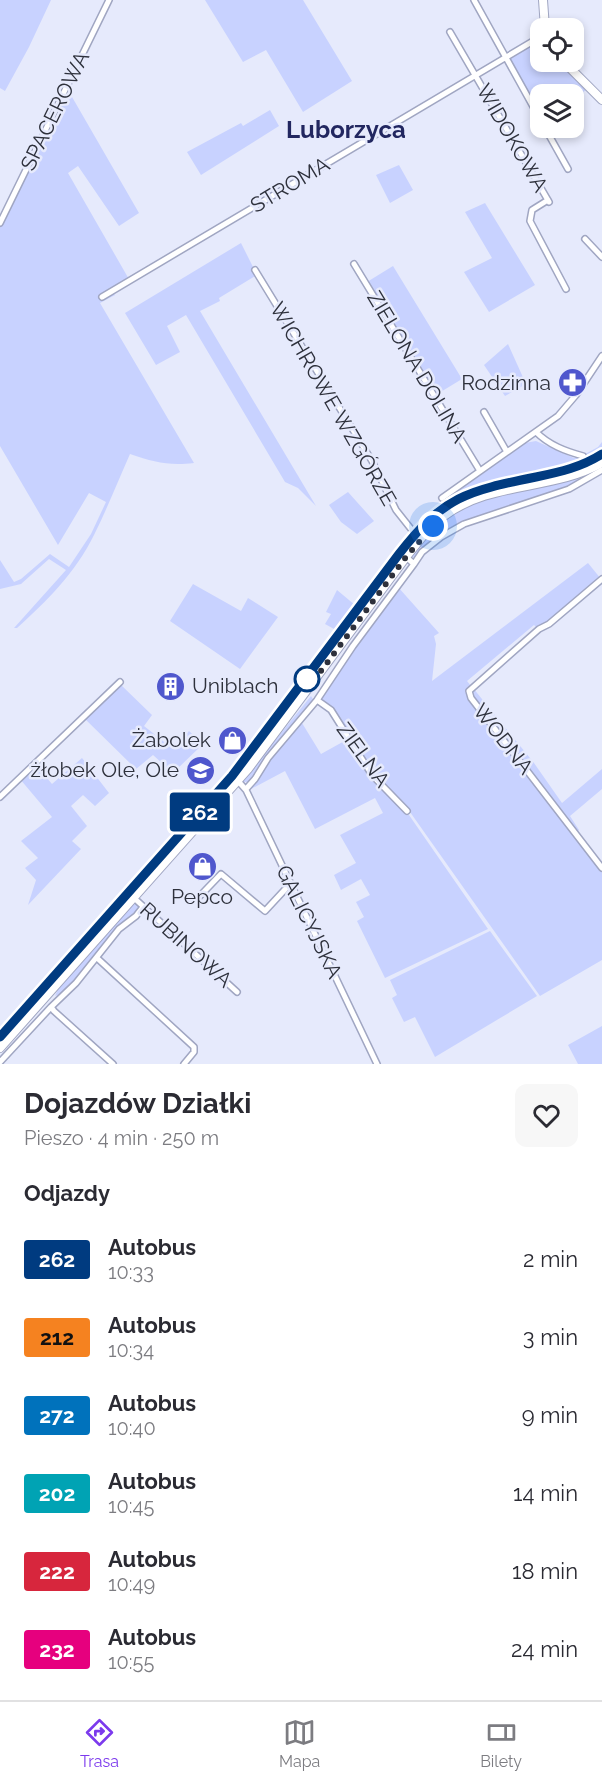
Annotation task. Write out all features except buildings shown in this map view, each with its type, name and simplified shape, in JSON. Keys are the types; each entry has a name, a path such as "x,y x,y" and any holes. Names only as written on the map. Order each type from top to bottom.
{"main road":[{"path":"543,0 544,18"},
{"path":"574,72 602,100"},
{"path":"0,1048 238,781 415,534 433,515 460,497 492,486 580,466 602,454"},
{"path":"0,1036 232,776 433,526 462,505 489,494 574,476 602,463"}],"street":[{"name":"SPACEROWA","path":"0,223 109,0"},
{"path":"474,0 530,101"},
{"name":"WIDOKOWA","path":"450,32 548,201 532,210 530,221 566,289"},
{"name":"STROMA","path":"102,297 530,43"},
{"path":"551,138 568,169"},
{"path":"585,239 602,257"},
{"name":"ZIELONA DOLINA","path":"354,264 480,471"},
{"name":"WICHROWE WZGÓRZE","path":"255,270 372,461 396,510 415,534"},
{"path":"442,498 558,416 567,407 602,356"},
{"path":"484,412 507,452"},
{"path":"536,432 545,441 558,448 583,456"},
{"path":"246,789 268,758 317,700 353,646 422,552 441,537 464,524 569,489 602,470"},
{"path":"406,557 414,564"},
{"name":"WODNA","path":"602,579 549,624 539,629 469,690 471,698 602,868"},
{"path":"0,796 120,682"},
{"name":"ZIELNA","path":"317,700 331,710 372,774 408,811"},
{"name":"GALICYJSKA","path":"238,781 246,789 377,1064"},
{"path":"196,900 221,874 265,911 291,884"},
{"name":"RUBINOWA","path":"134,898 237,992"},
{"path":"0,1062 76,983 119,929 136,916 143,907"},
{"path":"97,958 194,1047 194,1052 184,1064"},
{"path":"51,1007 112,1064"}],"shaded area":[{"path":"0,0 51,0 5,91 0,88"},
{"path":"205,0 303,0 352,81 303,112 266,50 243,62"},
{"path":"530,46 530,72 569,72 580,84 530,84 530,97 509,59"},
{"path":"68,90 139,213 119,226 78,166 68,173 130,281 112,291 115,295 100,303 194,463 161,463 130,454 99,525 79,561 50,596 17,628 14,628 66,570 49,559 21,584 0,589 0,560 14,582 21,579 50,554 69,567 91,534 106,502 89,493 58,545 0,446 0,228"},
{"path":"270,110 279,126 201,175 187,152 241,123 243,126"},
{"path":"399,165 413,190 390,203 376,175"},
{"path":"485,203 535,285 489,312 464,272 492,258 465,212"},
{"path":"241,243 257,275 219,298 220,301 200,311 316,506 298,488 285,482 186,315 167,326 180,352 156,365 125,313"},
{"path":"393,266 462,379 434,396 367,282"},
{"path":"508,344 526,384 505,396 484,365"},
{"path":"536,441 574,458 598,447 602,442 602,450 557,469 477,486 443,502 525,443"},
{"path":"602,467 569,488 464,523 416,559 411,556 445,520 467,506 483,500 573,480"},
{"path":"348,492 374,521 357,534 341,522 329,505"},
{"path":"588,563 601,579 539,630 534,625 467,681 471,686 465,692 602,869 602,960 540,996 410,812 374,773 333,710 322,699 354,648 398,587 439,633 434,636 436,644 432,681"},
{"path":"193,584 241,611 248,598 278,617 240,669 170,621"},
{"path":"337,590 355,605 336,630 325,624 331,614 326,612"},
{"path":"120,684 152,715 144,726 173,749 189,731 203,744 173,773 153,755 136,769 84,718"},
{"path":"473,688 534,763 562,803 602,769 602,789 570,816 579,830 576,833 472,695"},
{"path":"311,696 314,701 275,747 250,782 244,782 244,779"},
{"path":"302,723 321,754 348,739 385,791 409,815 488,929 385,978 357,921 364,917 356,902 370,895 361,879 341,890 334,875 356,863 340,835 383,813 375,798 315,829 285,771 251,789 269,759"},
{"path":"82,758 109,793 95,806 83,795 71,806 87,826 72,841 81,849 28,905 36,880 25,868 38,858 21,841 52,817 20,779 35,764 52,784"},
{"path":"134,903 140,907 112,933 71,985 55,996 58,989"},
{"path":"490,931 537,996 435,1057 415,1017 404,1022 392,998 397,995 390,980"},
{"path":"602,1026 602,1064 578,1064 568,1045"}],"bus line":[{"name":"262","path":"0,1037 232,776 417,530 433,515 460,497 492,486 580,466 602,454"}],"place":[{"name":"Rodzinna","path":"572,383"},
{"name":"Uniblach","path":"171,686"},
{"name":"Żabolek","path":"232,740"},
{"name":"żłobek Ole, Ole","path":"200,770"},
{"name":"Pepco","path":"202,866"}],"district":[{"name":"Luborzyca","path":"346,130"}],"route":[{"path":"307,679 312,683 406,557 433,526"}]}
